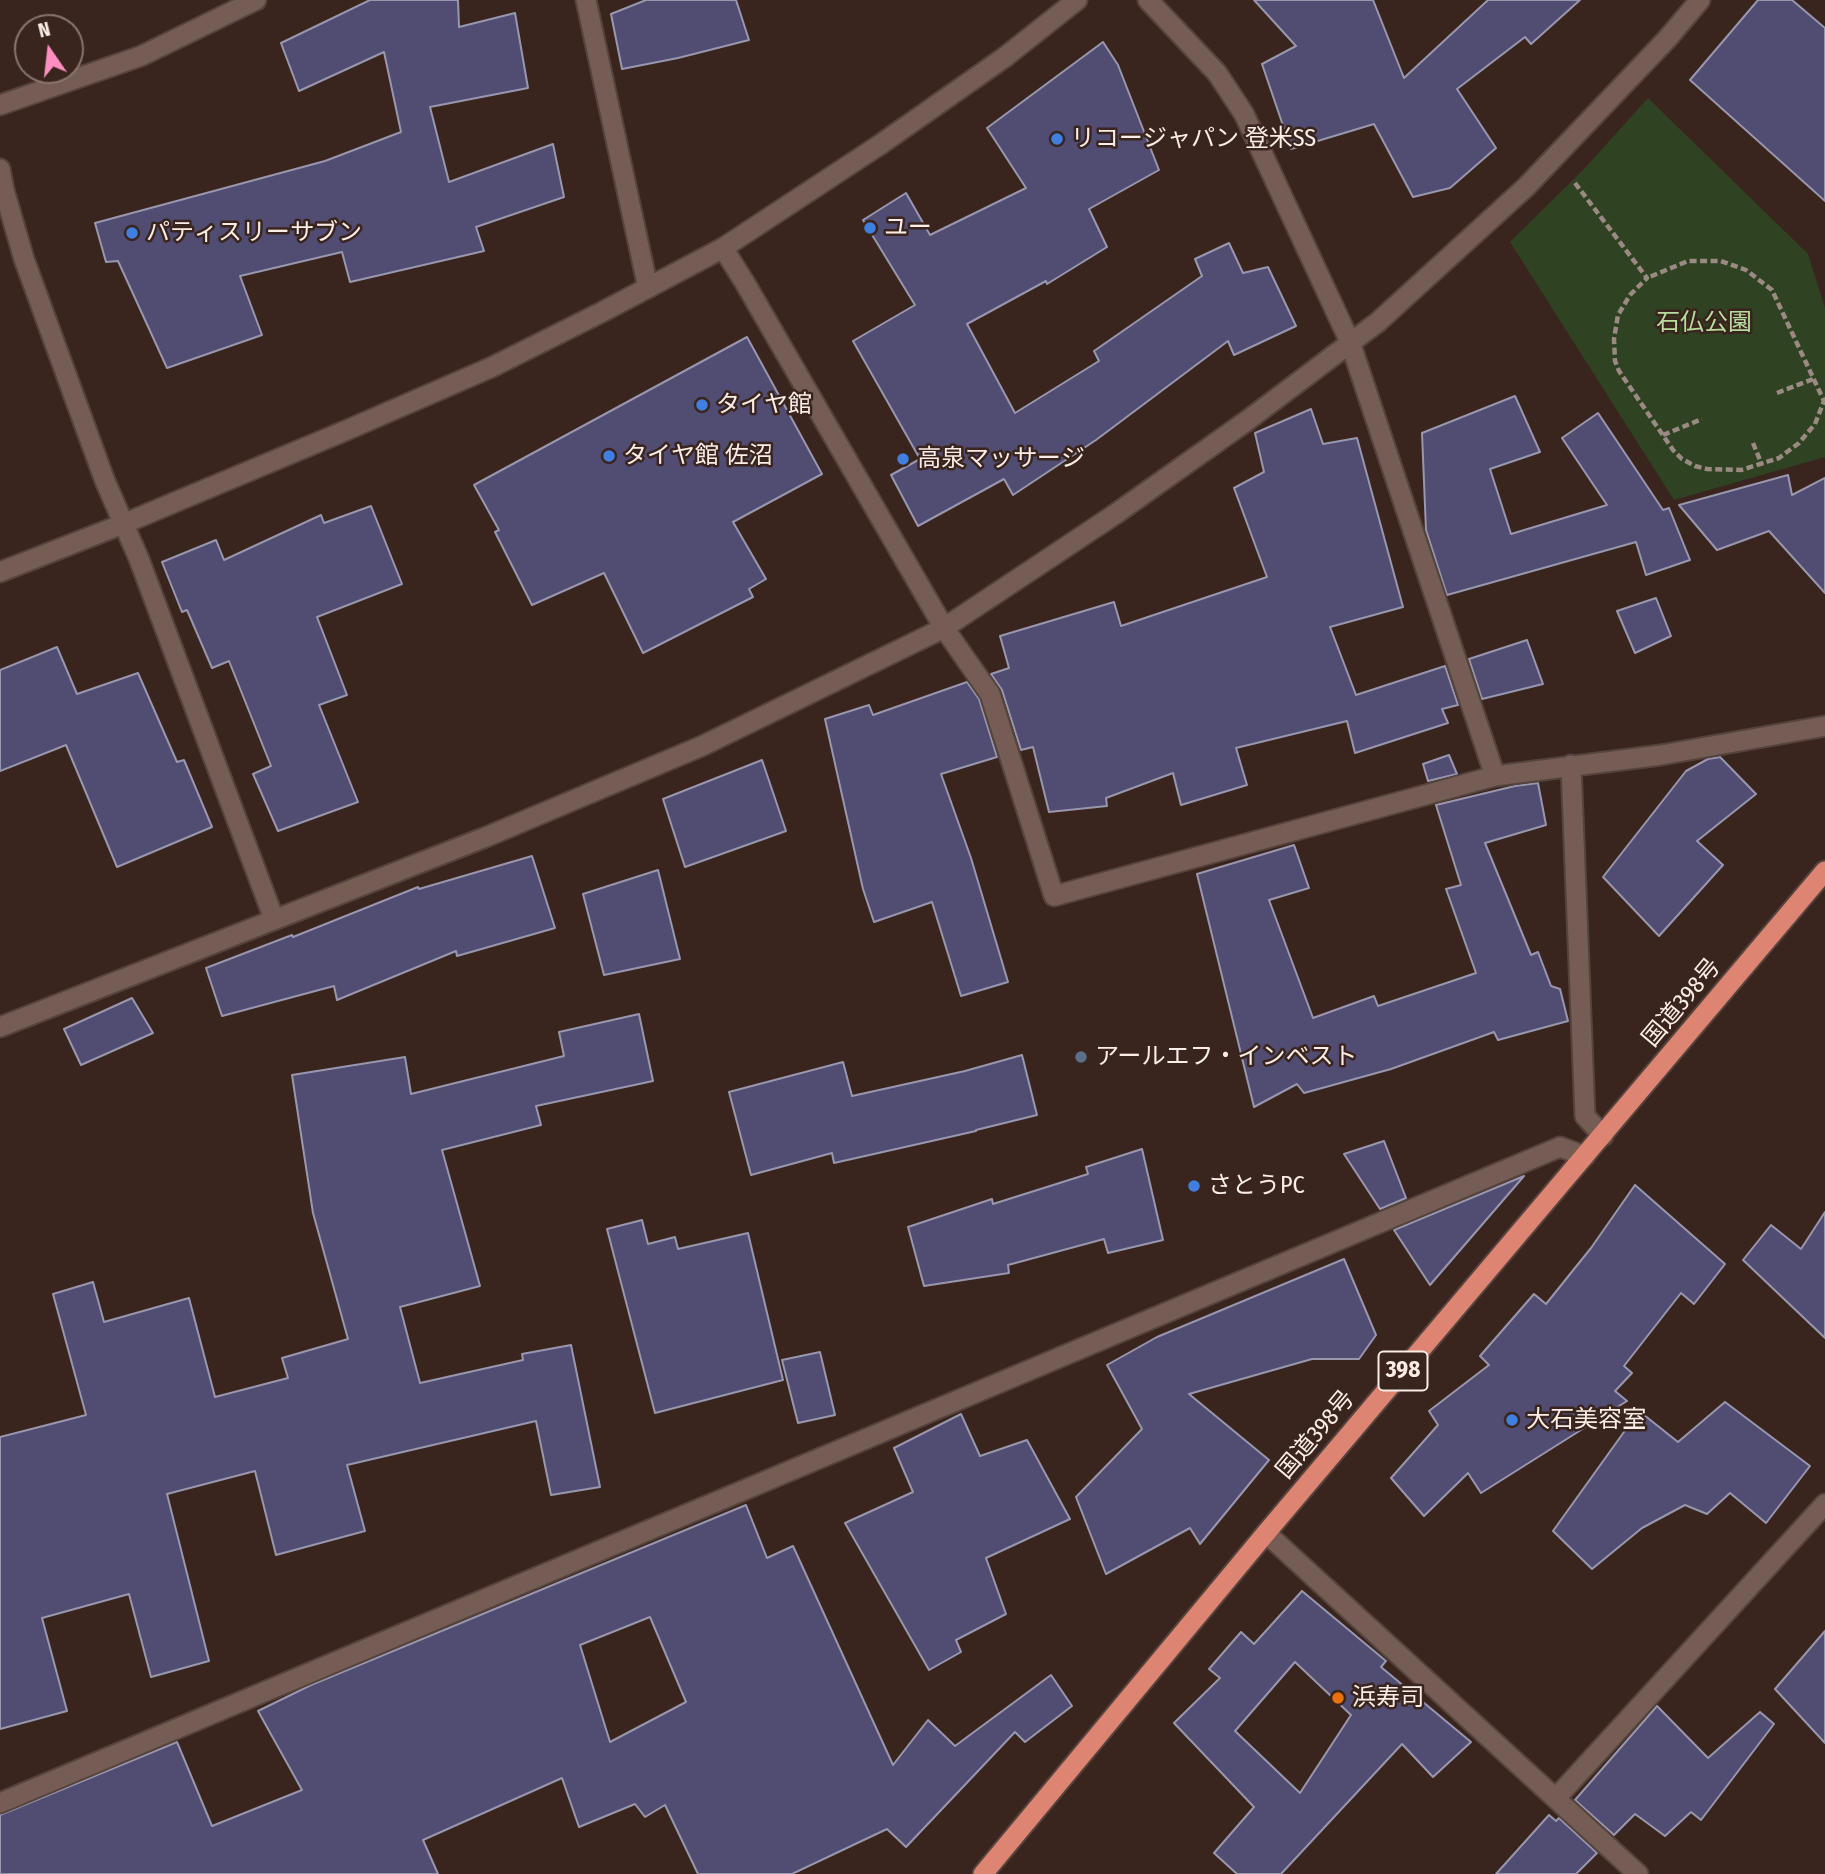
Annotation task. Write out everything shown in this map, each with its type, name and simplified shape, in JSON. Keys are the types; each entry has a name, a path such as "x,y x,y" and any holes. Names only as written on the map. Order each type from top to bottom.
{"highway":[{"name":"国道398号","path":"983,1874 1266,1533 1825,871"}],"street":[{"path":"0,105 141,56 256,0"},
{"path":"586,0 648,288"},
{"path":"0,572 123,524 492,367 648,288 723,248 881,145 1005,57 1077,0"},
{"path":"1148,0 1217,73 1244,114 1350,342 1495,776"},
{"path":"0,1027 486,837 702,746 944,628 1114,515 1248,420 1378,322 1526,187 1668,38 1700,0"},
{"path":"0,169 24,259 105,481 144,572 274,919"},
{"path":"723,248 944,628 989,694 1054,897 1495,776 1661,755 1825,726"},
{"path":"1571,765 1585,1116 1603,1136"},
{"path":"0,1802 1560,1147 1585,1156"},
{"path":"1557,1797 1825,1503"},
{"path":"1266,1533 1638,1874"}],"path":[{"path":"1555,157 1647,278"},
{"path":"1698,260 1721,261 1746,270 1772,290 1813,379 1824,401 1815,424 1799,443 1779,458 1762,465 1733,470 1695,466 1682,459 1662,435 1619,372 1613,349 1618,315 1630,295 1647,278 1673,266 1698,260"},
{"path":"1777,393 1813,379"},
{"path":"1662,435 1702,419"},
{"path":"1752,443 1762,465"}],"green space":[{"name":"石仏公園","path":"1648,98 1808,254 1825,308 1825,457 1674,500 1510,242 1584,169"}],"building":[{"path":"370,0 458,0 459,27 515,13 528,88 430,107 449,182 553,144 564,197 476,227 484,251 350,282 342,252 240,276 262,335 167,368 118,261 106,262 95,223 325,161 401,132 384,52 299,91 281,43"},
{"path":"646,0 736,0 749,40 622,69 611,14"},
{"path":"1254,0 1373,0 1404,78 1488,0 1580,0 1531,44 1525,37 1457,89 1496,148 1450,188 1413,197 1374,124 1291,149 1262,64 1296,46"},
{"path":"1758,0 1792,0 1825,28 1825,201 1690,80"},
{"path":"1103,42 1118,65 1159,170 1089,209 1107,247 1047,284 1046,281 967,324 1015,413 1099,361 1094,351 1202,276 1195,259 1229,243 1243,273 1268,267 1296,326 1234,355 1228,341 1096,440 1013,495 1004,479 918,526 891,475 920,459 853,341 915,305 863,220 906,193 930,235 1026,188 987,128"},
{"name":"タイヤ館","path":"747,337 822,474 733,522 766,579 749,589 753,597 643,653 604,573 532,605 495,532 499,530 474,485"},
{"path":"1515,396 1540,452 1490,469 1511,534 1607,505 1562,438 1598,413 1663,510 1669,508 1690,560 1646,575 1636,542 1447,595 1426,530 1422,433"},
{"path":"1311,409 1323,444 1357,438 1403,607 1330,627 1356,695 1445,666 1458,705 1442,709 1448,723 1355,753 1347,721 1236,748 1247,785 1181,805 1173,773 1106,798 1107,806 1049,812 1033,747 1021,750 1002,690 991,674 1009,668 1000,636 1114,602 1121,626 1267,577 1234,488 1264,472 1255,433"},
{"path":"1788,475 1792,495 1825,478 1825,593 1769,531 1717,550 1679,505"},
{"path":"371,506 402,584 317,617 347,695 319,705 358,802 278,831 253,774 271,766 229,661 212,668 187,610 182,612 162,562 216,540 224,560 321,515 324,523"},
{"path":"1656,598 1671,636 1635,653 1617,611"},
{"path":"1527,640 1543,684 1482,699 1469,659"},
{"path":"57,647 77,694 138,673 177,762 184,760 212,827 117,867 66,745 0,771 0,670"},
{"path":"967,682 979,699 997,757 941,774 971,858 1008,982 961,996 932,902 874,922 863,889 825,719 869,705 873,715"},
{"path":"1449,755 1457,774 1428,781 1423,764"},
{"path":"1720,757 1756,794 1697,841 1723,865 1659,936 1603,877 1686,771 1708,759"},
{"path":"762,760 786,831 685,867 663,799"},
{"path":"1538,783 1546,825 1485,843 1531,955 1538,952 1551,986 1560,989 1568,1021 1498,1040 1494,1032 1391,1069 1304,1093 1297,1084 1254,1107 1197,874 1294,845 1309,888 1269,900 1313,1018 1374,996 1378,1006 1476,973 1446,889 1461,885 1436,805"},
{"path":"532,856 555,928 457,956 456,951 337,1000 334,986 222,1016 206,968 418,887 419,889"},
{"path":"658,870 680,959 604,975 583,894"},
{"path":"132,998 153,1033 81,1065 64,1029"},
{"path":"639,1014 653,1081 536,1106 541,1125 442,1150 480,1286 400,1307 420,1383 523,1360 522,1354 571,1345 600,1487 551,1495 536,1421 347,1465 365,1531 276,1555 255,1471 167,1494 209,1661 151,1677 129,1594 42,1618 67,1711 0,1729 0,1437 86,1415 53,1294 93,1282 104,1322 189,1298 215,1397 288,1378 282,1358 348,1339 313,1213 292,1075 405,1057 411,1094 564,1056 559,1032"},
{"path":"1022,1055 1037,1115 834,1163 832,1153 751,1175 729,1092 843,1062 852,1096 965,1071"},
{"path":"1384,1141 1406,1198 1380,1209 1344,1154"},
{"path":"1142,1149 1163,1240 1108,1253 1104,1239 1008,1265 1009,1273 924,1286 908,1227 992,1199 993,1204 1088,1174 1086,1167"},
{"path":"1524,1176 1430,1285 1394,1230"},
{"path":"1635,1185 1725,1264 1694,1304 1681,1293 1624,1366 1632,1373 1615,1391 1627,1401 1481,1493 1468,1473 1424,1516 1391,1478 1438,1425 1429,1411 1489,1365 1480,1356 1534,1294 1546,1304 1591,1248"},
{"path":"1825,1212 1825,1338 1743,1260 1771,1225 1801,1249"},
{"path":"642,1220 648,1244 675,1237 678,1249 748,1233 783,1380 655,1413 607,1229"},
{"path":"1344,1259 1376,1335 1359,1359 1312,1359 1189,1394 1269,1460 1200,1544 1190,1528 1106,1574 1076,1497 1142,1429 1107,1365 1157,1337"},
{"path":"820,1352 835,1415 798,1423 782,1360"},
{"path":"1725,1402 1810,1466 1766,1523 1730,1493 1707,1514 1685,1505 1642,1528 1592,1569 1553,1531 1639,1411 1678,1442"},
{"path":"961,1414 980,1456 1027,1440 1070,1519 986,1558 1006,1614 956,1640 961,1652 929,1670 845,1523 913,1492 894,1448"},
{"path":"746,1505 767,1558 793,1546 893,1765 928,1720 955,1746 1051,1675 1072,1706 1025,1742 1015,1732 906,1847 887,1829 792,1874 698,1874 665,1805 645,1817 635,1804 579,1827 562,1778 423,1840 438,1874 0,1874 0,1815 177,1742 212,1826 302,1790 258,1711 311,1685","holes":["650,1617 686,1702 610,1742 580,1645"]},
{"path":"1302,1591 1386,1661 1381,1667 1471,1742 1433,1777 1402,1744 1281,1874 1237,1874 1214,1853 1254,1807 1174,1723 1220,1678 1209,1669 1241,1632 1254,1644","holes":["1295,1662 1351,1715 1300,1793 1235,1731"]},
{"path":"1825,1631 1825,1743 1775,1689"},
{"path":"1657,1706 1708,1758 1760,1712 1774,1724 1701,1820 1691,1812 1665,1836 1635,1814 1614,1835 1575,1800"},
{"path":"1549,1815 1556,1821 1559,1818 1597,1853 1576,1874 1496,1874"}],"place":[{"name":"リコージャパン 登米SS","path":"1057,139"},
{"name":"ユー","path":"870,228"},
{"name":"パティスリーサブン","path":"132,233"},
{"name":"タイヤ館","path":"702,405"},
{"name":"タイヤ館 佐沼","path":"609,456"},
{"name":"高泉マッサージ","path":"903,459"},
{"name":"アールエフ・インベスト","path":"1081,1057"},
{"name":"さとうPC","path":"1194,1186"},
{"name":"大石美容室","path":"1512,1420"},
{"name":"浜寿司","path":"1338,1698"}]}
